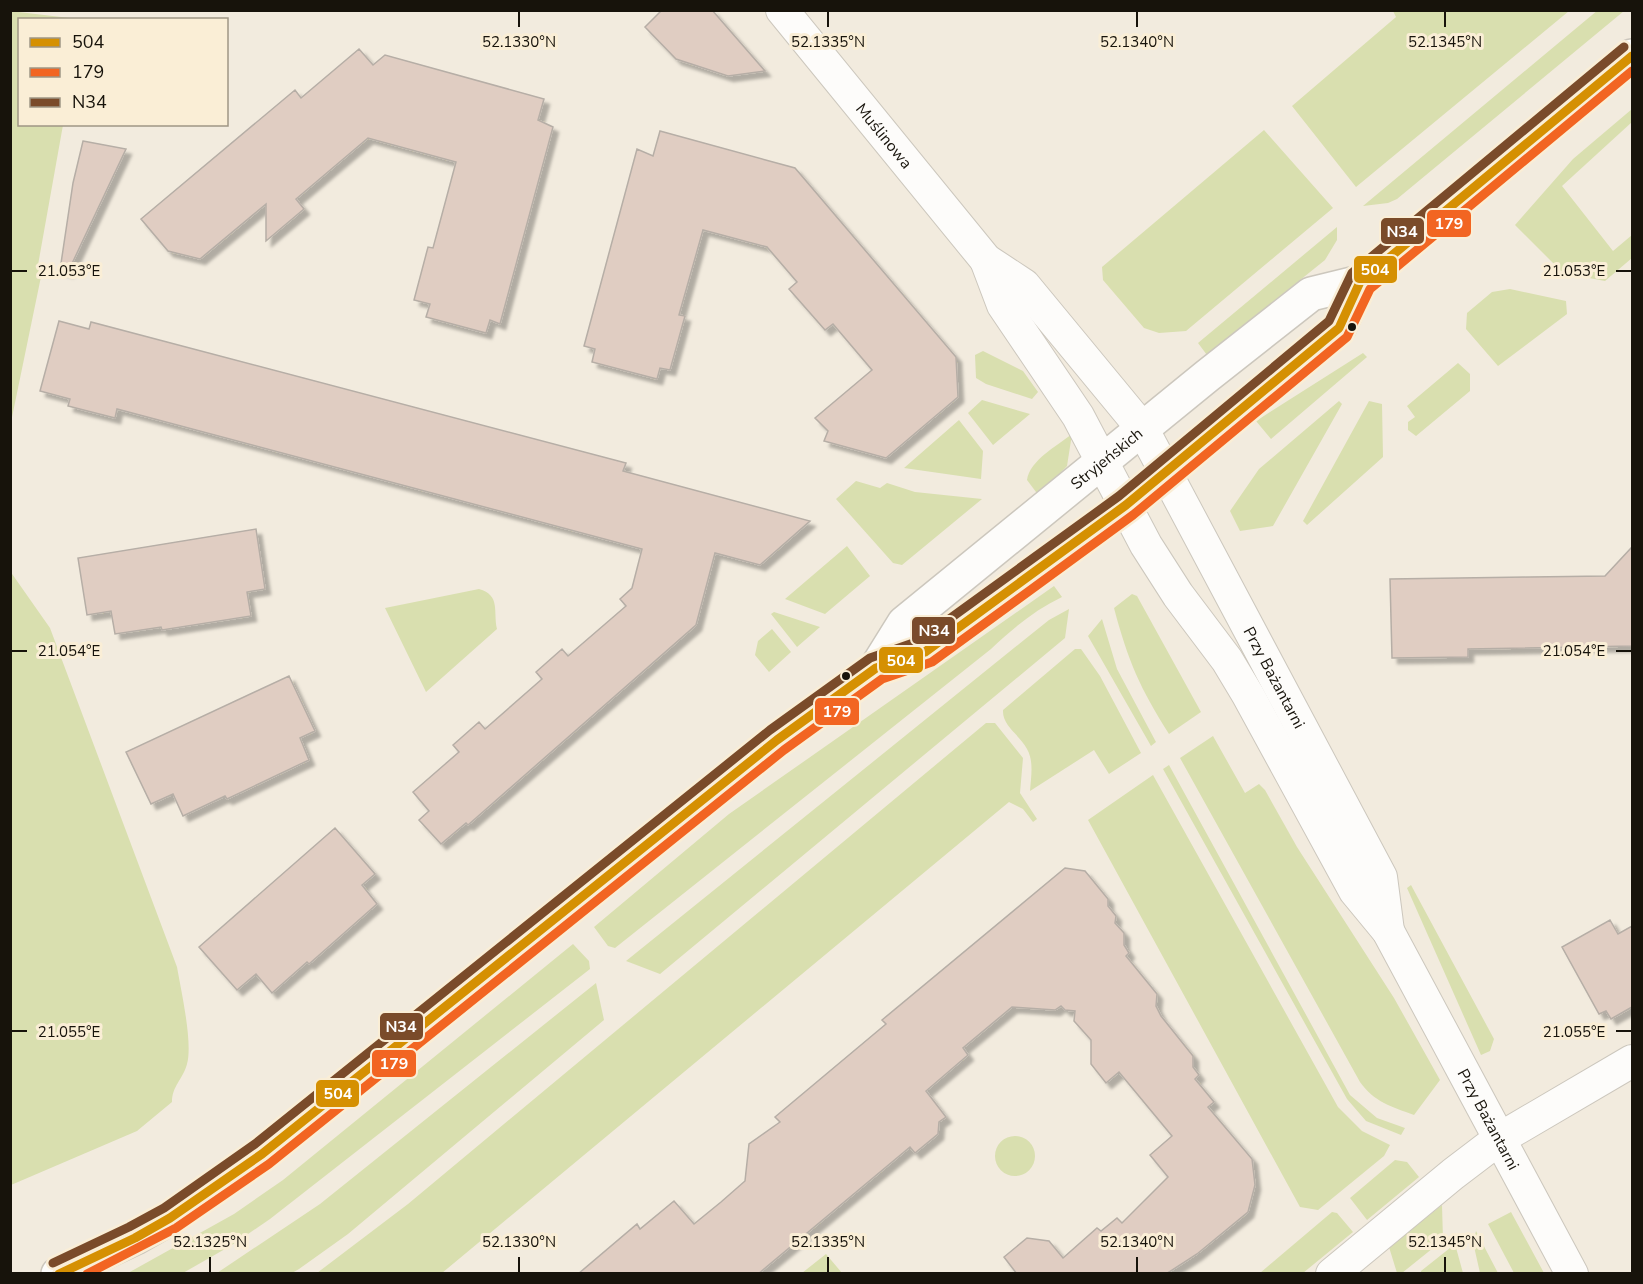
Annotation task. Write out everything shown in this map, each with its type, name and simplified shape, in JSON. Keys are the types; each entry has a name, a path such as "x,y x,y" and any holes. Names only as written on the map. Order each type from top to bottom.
{"street":[{"name":"Muślinowa","path":"782,10 986,260 1024,285 1142,428"},
{"name":"Stryjeńskich","path":"58,1274 135,1238 170,1218 262,1154 694,806 876,668 925,652 1126,505 1339,328 1360,282 1632,56"},
{"name":"Muślinowa","path":"986,260 1002,305 1054,378 1104,460"},
{"name":"Stryjeńskich","path":"876,668 904,623 1142,428 1311,294 1360,282"},
{"name":"Przy Bażantarni","path":"1142,428 1381,877 1388,931"},
{"name":"Przy Bażantarni","path":"1104,460 1146,545 1178,595 1227,660 1355,891 1388,931 1572,1274"},
{"path":"1332,1274 1499,1139 1632,1061"}],"green space":[{"path":"1598,10 1624,11 1397,199 1388,203 1363,206"},
{"path":"10,11 70,18 18,18 18,126 63,126 38,265 43,267 11,422"},
{"path":"1393,11 1569,11 1356,187 1292,106 1396,17"},
{"path":"1632,109 1632,122 1562,186 1613,251 1632,235 1632,258 1605,281 1563,273 1515,225 1573,159"},
{"path":"1264,130 1333,208 1186,331 1159,333 1144,328 1103,280 1102,267"},
{"path":"1337,227 1337,240 1325,260 1207,355 1198,343"},
{"path":"1510,289 1566,301 1567,314 1498,366 1466,329 1467,313 1492,292"},
{"path":"983,351 1023,371 1038,392 1032,399 986,384 976,378 975,355"},
{"path":"1363,353 1367,357 1271,439 1256,421"},
{"path":"1458,363 1470,374 1470,391 1416,436 1408,430 1408,422 1415,417 1407,406"},
{"path":"982,400 1030,414 993,445 968,413"},
{"path":"1339,401 1342,404 1273,526 1240,531 1230,511 1259,469"},
{"path":"1369,401 1382,404 1383,457 1307,525 1303,521"},
{"path":"959,420 983,451 981,479 904,468"},
{"path":"1072,434 1067,466 1039,496 1027,480 1029,473 1045,454"},
{"path":"856,481 880,488 887,483 915,492 982,499 902,565 893,563 836,499"},
{"path":"847,546 870,576 825,614 785,599"},
{"path":"10,571 50,628 177,967 189,1043 187,1064 172,1096 172,1102 137,1131 11,1185"},
{"path":"1054,586 1062,597 1016,627 615,948 608,946 594,927 729,814"},
{"path":"479,589 491,595 495,605 497,629 426,692 385,608"},
{"path":"1132,594 1137,596 1201,712 1169,734 1136,674 1124,644 1114,608"},
{"path":"1069,609 1065,638 660,974 626,961 1049,620"},
{"path":"774,612 820,627 797,647 771,614"},
{"path":"1102,619 1117,669 1156,742 1151,746 1088,636"},
{"path":"772,629 791,652 769,672 755,655 758,641"},
{"path":"1075,649 1081,649 1100,676 1141,753 1109,774 1094,750 1030,791 1031,759 1024,744 1005,721 1003,710"},
{"path":"986,723 995,723 1023,758 1020,793 1037,819 1033,822 1023,809 1009,802 442,1273 317,1273 408,1204"},
{"path":"1213,736 1245,793 1259,784 1265,790 1297,847 1394,998 1440,1080 1414,1115 1377,1099 1360,1082 1180,758"},
{"path":"1169,765 1350,1095 1377,1118 1405,1128 1401,1135 1366,1121 1347,1099 1163,769"},
{"path":"1153,775 1338,1107 1362,1131 1390,1145 1384,1156 1318,1210 1300,1207 1088,820"},
{"path":"1411,885 1494,1039 1490,1051 1481,1055 1407,888"},
{"path":"573,944 589,961 590,969 270,1219 232,1245 183,1273 128,1273 234,1214 283,1180"},
{"path":"596,983 604,1020 348,1234 292,1273 217,1273 320,1204"},
{"path":"1015,1136 1023,1137 1029,1142 1034,1148 1034,1164 1029,1170 1023,1175 1015,1176 1007,1175 1001,1170 996,1164 995,1156 996,1148 1001,1142 1007,1137"},
{"path":"1395,1160 1407,1162 1419,1177 1367,1220 1350,1198"},
{"path":"1442,1205 1443,1240 1402,1273 1397,1273 1389,1247"},
{"path":"1332,1212 1337,1213 1353,1232 1303,1273 1260,1273"},
{"path":"1511,1212 1544,1273 1514,1273 1488,1224"},
{"path":"1476,1231 1498,1273 1480,1273 1473,1242"},
{"path":"1455,1244 1463,1273 1421,1273 1421,1271"},
{"path":"826,1254 842,1273 802,1273"}],"building":[{"path":"662,10 712,10 765,71 728,76 676,59 645,27"},
{"path":"359,49 373,65 385,55 544,99 538,120 553,127 500,324 490,320 486,333 426,317 430,304 414,300 428,247 433,248 456,162 368,138 296,199 304,209 266,241 266,204 200,259 168,251 141,219 295,90 301,98"},
{"path":"660,131 795,168 956,357 958,397 886,458 824,441 828,431 815,418 872,370 833,324 825,330 789,289 797,282 767,247 703,230 679,315 685,316 670,370 660,368 657,379 592,362 595,349 584,346 637,149 653,156"},
{"path":"83,141 126,149 68,272 60,270 73,183"},
{"path":"59,321 89,329 91,322 626,463 623,471 810,521 760,565 715,553 696,625 468,825 466,823 441,844 419,820 429,811 413,792 459,752 453,745 479,722 485,729 542,679 536,672 562,649 568,656 626,606 620,599 632,588 642,549 117,409 115,418 68,406 70,399 40,391"},
{"path":"256,529 265,589 247,592 251,616 162,630 161,627 115,634 111,611 87,615 78,558"},
{"path":"1632,547 1632,646 1468,649 1468,657 1392,658 1390,579 1605,576"},
{"path":"289,676 315,731 300,738 309,760 227,799 225,796 183,816 173,794 151,804 126,752"},
{"path":"335,828 375,874 362,885 377,904 309,964 307,962 272,993 256,974 237,990 199,947"},
{"path":"1065,868 1085,871 1108,899 1108,906 1116,916 1115,923 1124,933 1124,945 1129,953 1126,956 1157,994 1156,1006 1161,1016 1193,1056 1193,1067 1199,1075 1195,1079 1214,1102 1208,1107 1252,1159 1255,1185 1248,1212 1197,1254 1166,1274 1017,1274 1004,1257 1027,1238 1049,1241 1063,1258 1097,1228 1101,1231 1117,1218 1122,1223 1168,1177 1150,1155 1172,1136 1119,1072 1106,1083 1091,1064 1091,1040 1074,1021 1075,1011 1065,1010 1061,1006 1055,1010 1012,1007 963,1048 968,1055 926,1091 946,1117 939,1122 938,1134 915,1153 910,1147 758,1274 578,1274 637,1224 640,1229 674,1201 694,1224 721,1202 745,1181 749,1144 780,1122 775,1117 886,1024 882,1020"},
{"path":"1610,920 1618,934 1632,926 1632,1007 1611,1019 1606,1011 1599,1014 1562,947"}],"transit line":[{"name":"N34","path":"53,1263 164,1208 255,1144 770,730 870,658 919,641 1119,496 1329,321 1352,273 1624,47"},
{"name":"504","path":"59,1274 135,1238 170,1218 262,1154 777,740 876,668 925,652 1126,505 1339,328 1360,282 1632,56"},
{"name":"179","path":"87,1274 176,1228 269,1164 784,750 882,679 932,662 1133,515 1347,337 1370,289 1632,71"}]}
